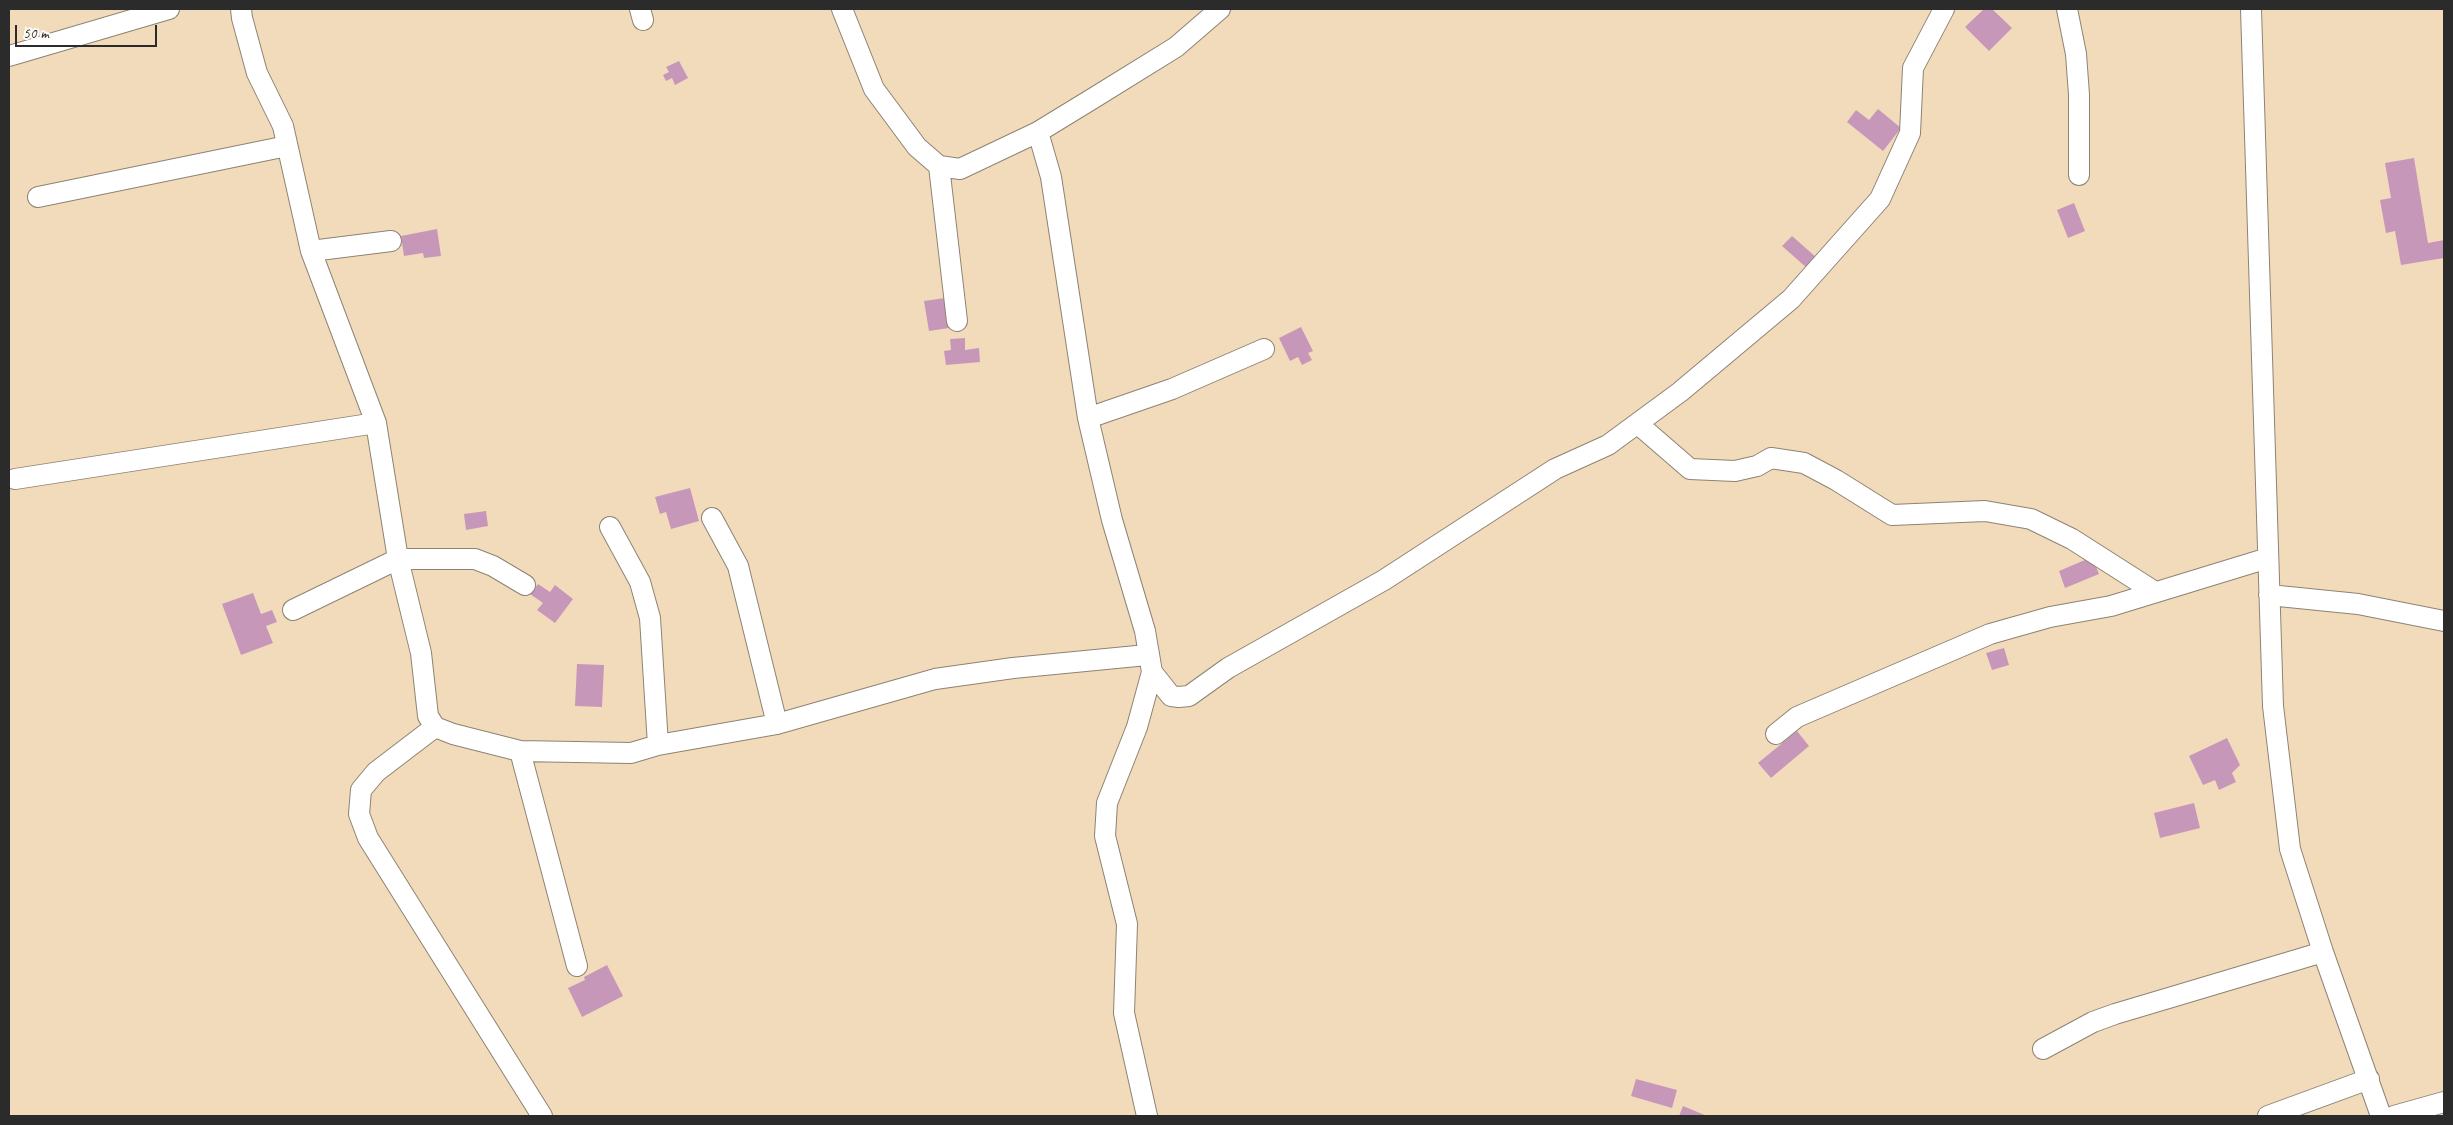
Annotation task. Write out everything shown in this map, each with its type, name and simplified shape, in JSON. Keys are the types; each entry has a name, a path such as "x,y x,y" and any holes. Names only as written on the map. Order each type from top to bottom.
{"street":[{"path":"9,56 169,9"},
{"path":"242,9 242,18 257,73 282,126 311,251 376,423 398,559 421,653 428,716 435,727 453,734 520,751 631,753 658,746 777,724 935,679 1013,668 1150,663"},
{"path":"842,9 874,89 917,148 939,166 960,169 1038,132 1176,47 1220,9"},
{"path":"1150,663 1171,696 1188,696 1228,668 1384,580 1555,469 1608,445 1638,424 1791,299 1880,199 1910,133 1913,68 1944,9"},
{"path":"2067,9 2076,54 2079,95 2079,175"},
{"path":"2251,9 2273,706 2290,849 2322,952 2381,1116"},
{"path":"1038,132 1051,177 1088,418 1112,520 1145,631 1150,663 1137,727 1107,803 1105,836 1127,924 1124,1013 1147,1116"},
{"path":"38,197 287,146"},
{"path":"939,166 957,321"},
{"path":"311,251 391,241"},
{"path":"1088,418 1172,389 1264,349"},
{"path":"15,480 376,423"},
{"path":"1638,424 1690,469 1735,471 1757,466 1771,458 1804,463 1892,515 1985,511 2031,519 2072,539 2155,592"},
{"path":"712,518 738,566 777,724"},
{"path":"610,527 640,582 650,618 658,746"},
{"path":"1776,734 1797,717 1990,634 2050,617 2111,606 2268,558"},
{"path":"293,610 398,559 475,559 493,566 525,585"},
{"path":"2269,596 2358,604 2444,621"},
{"path":"435,727 376,772 361,790 358,814 368,838 542,1116"},
{"path":"520,751 577,966"},
{"path":"2043,1049 2093,1022 2115,1014 2322,952"},
{"path":"2268,1116 2368,1079"},
{"path":"2394,1116 2444,1102"}],"building":[{"path":"1984,9 1992,9 2012,28 1989,51 1965,27"},
{"path":"679,61 688,78 675,85 672,78 666,81 663,75 669,72 666,67"},
{"path":"1878,109 1901,128 1883,151 1847,122 1856,110 1869,120"},
{"path":"2414,158 2428,243 2444,240 2444,258 2401,265 2395,231 2386,233 2380,200 2391,198 2385,163"},
{"path":"2074,203 2085,231 2068,238 2057,210"},
{"path":"437,229 441,256 424,258 423,253 404,256 401,236"},
{"path":"1792,236 1817,258 1808,269 1782,246"},
{"path":"945,298 949,328 929,331 924,301"},
{"path":"1301,327 1313,351 1308,353 1312,360 1302,365 1298,357 1290,361 1279,338"},
{"path":"965,338 965,350 979,348 980,362 946,365 944,351 951,350 950,339"},
{"path":"690,488 699,521 671,529 666,512 660,514 655,497"},
{"path":"486,511 488,526 466,530 464,514"},
{"path":"2092,557 2099,574 2065,588 2059,571"},
{"path":"538,584 550,592 555,585 573,599 555,623 537,610 543,603 530,594"},
{"path":"253,593 261,614 272,610 277,622 266,626 273,643 241,655 222,604"},
{"path":"2004,648 2009,665 1992,670 1986,653"},
{"path":"577,664 604,665 602,707 575,706"},
{"path":"1797,731 1809,746 1771,778 1758,763"},
{"path":"2227,738 2240,765 2232,773 2236,782 2219,790 2215,780 2203,785 2189,756"},
{"path":"2194,803 2200,828 2160,838 2154,813"},
{"path":"607,965 623,996 582,1017 568,988 585,980 584,977"},
{"path":"1636,1079 1677,1090 1672,1108 1631,1096"},
{"path":"1683,1106 1707,1116 1679,1116"}]}
